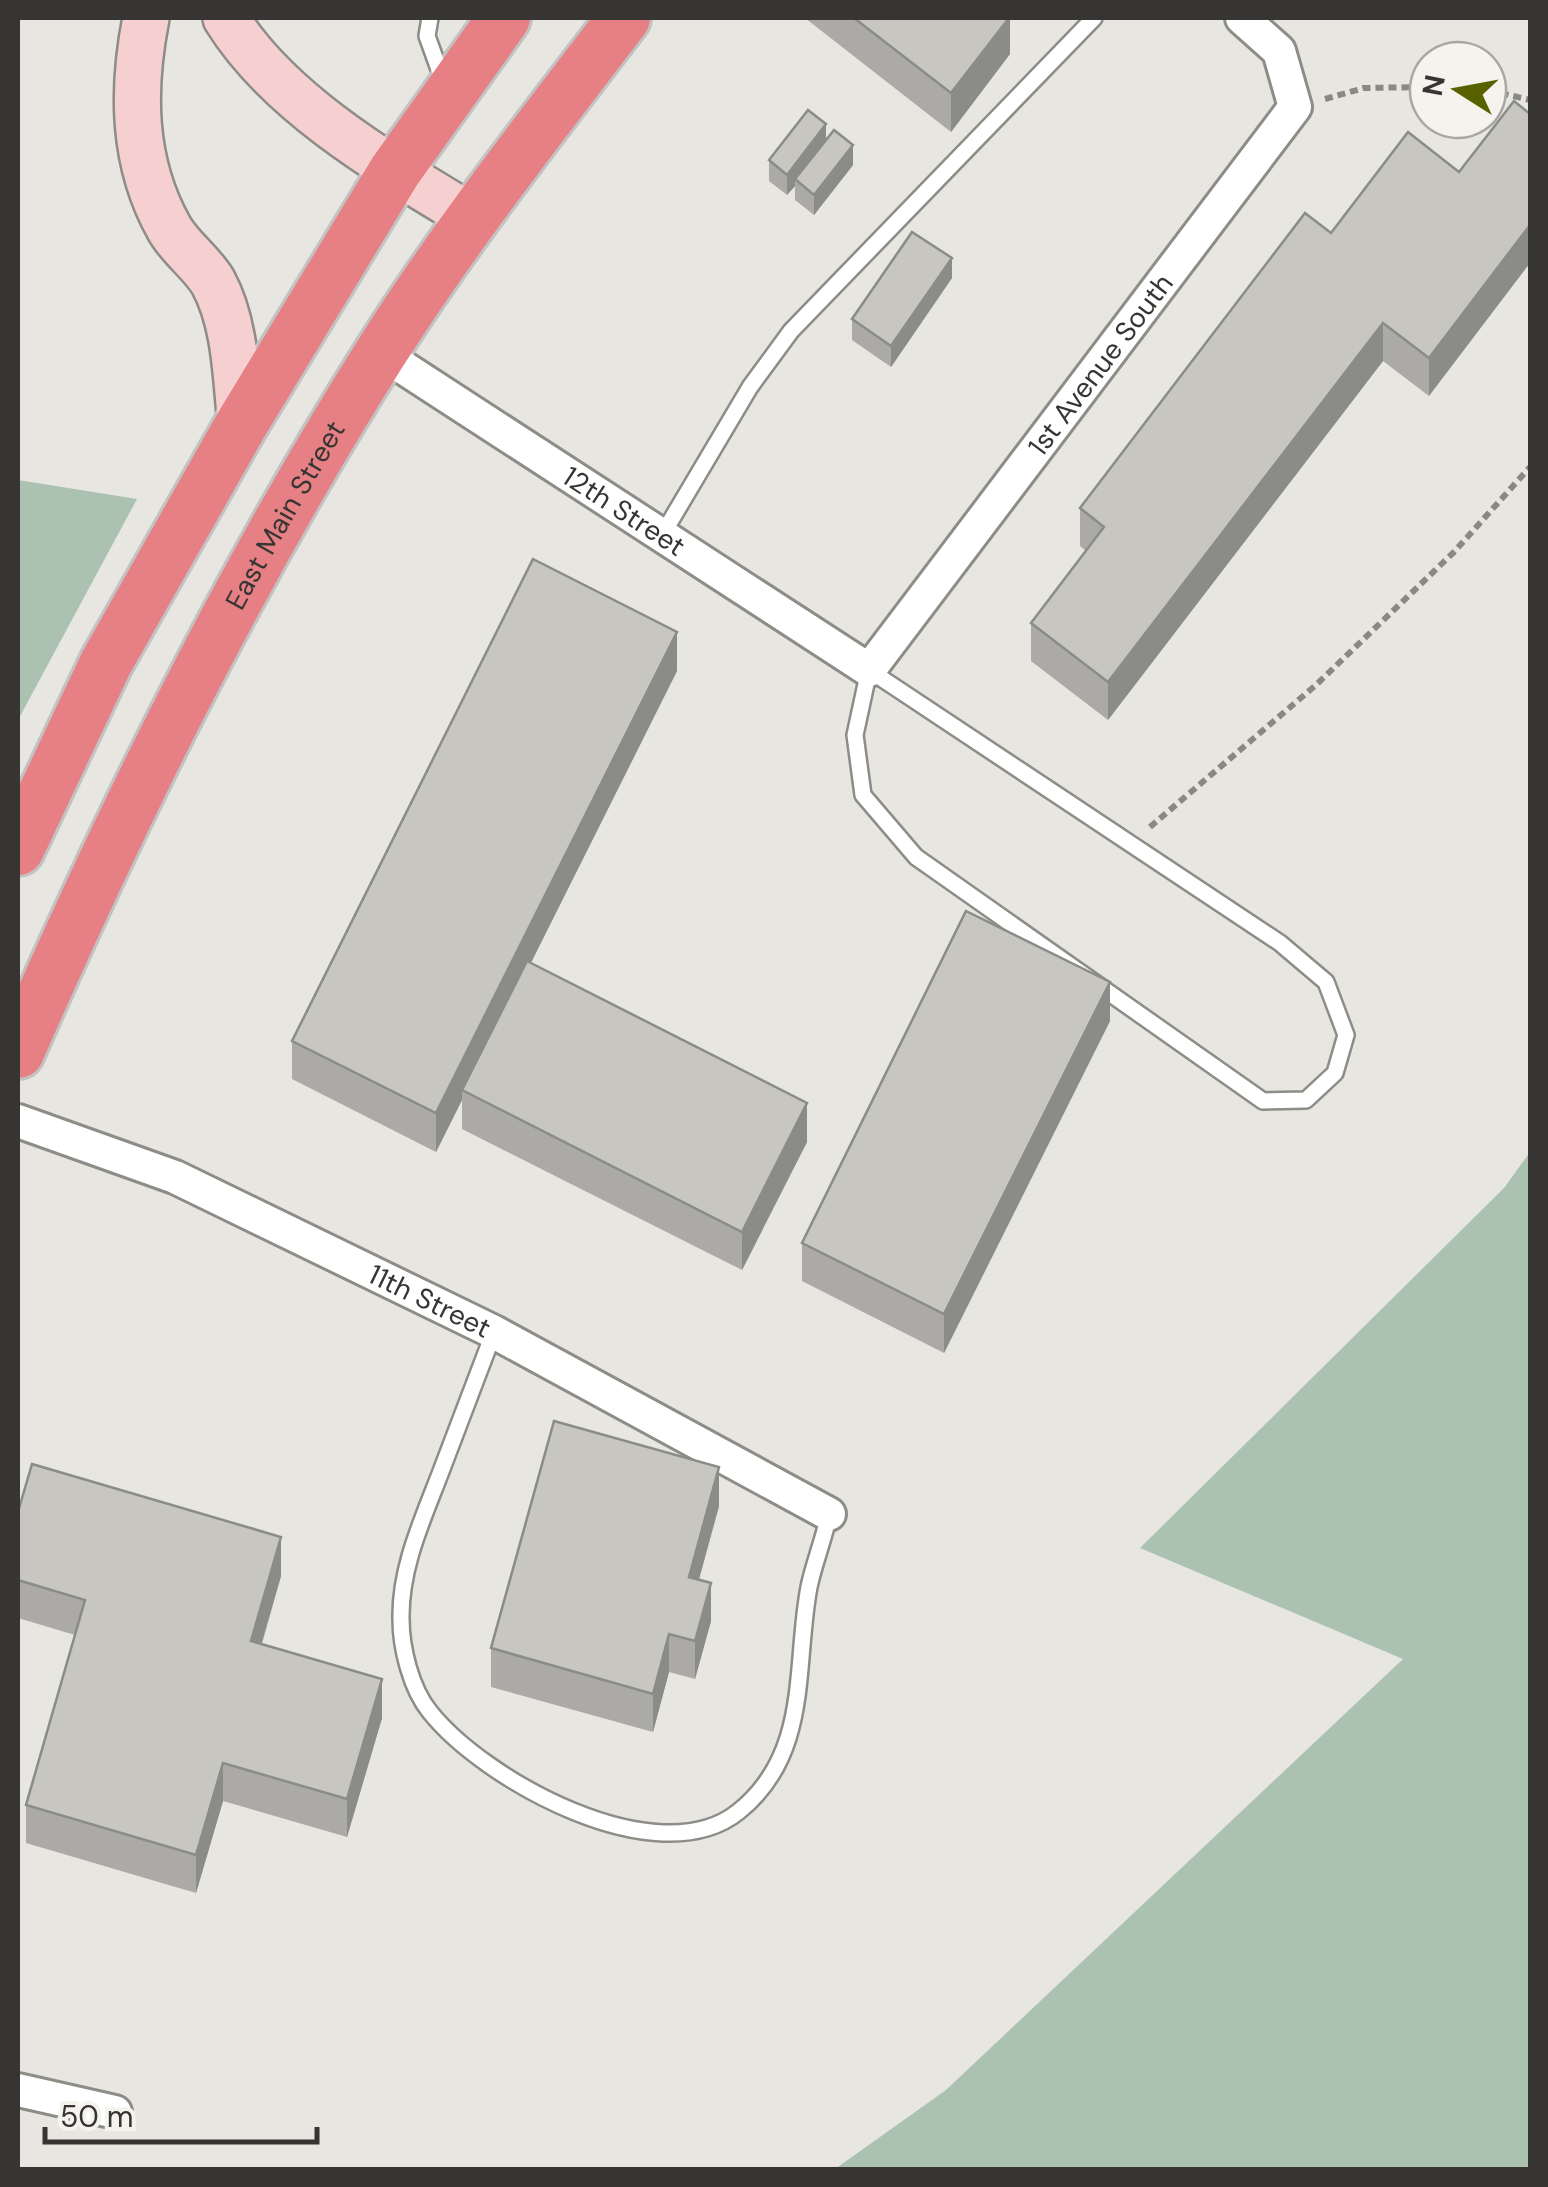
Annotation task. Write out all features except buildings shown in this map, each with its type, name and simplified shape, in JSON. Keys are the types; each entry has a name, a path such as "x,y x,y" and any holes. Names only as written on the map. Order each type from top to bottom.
{"highway":[{"path":"18,849 106,663 241,425 395,171 504,18"},
{"name":"East Main Street","path":"18,1052 140,785 321,452 381,353 472,218 624,18"}],"main road":[{"path":"146,18 135,99 139,141 149,181 170,230 212,280 226,314 241,425"},
{"path":"226,18 245,48 295,99 395,171 472,218"}],"street":[{"path":"1242,18 1279,51 1295,107"},
{"name":"1st Avenue South","path":"869,670 1295,107"},
{"name":"12th Street","path":"381,353 869,670"},
{"name":"11th Street","path":"18,1121 175,1177 494,1332 828,1514"},
{"path":"18,2090 115,2112"}],"lane":[{"path":"430,18 427,36 449,97"},
{"path":"661,537 750,387 791,331 1094,18"},
{"path":"869,670 1280,944 1326,982 1346,1035 1335,1073 1306,1100 1262,1101 916,857 863,795 855,735 869,670"},
{"path":"494,1332 407,1561 400,1620 408,1668 428,1710 459,1742 511,1779 586,1816 636,1831 674,1833 706,1828 737,1813 760,1789 782,1755 797,1712 810,1587 828,1514"}],"path":[{"path":"1295,107 1364,88 1408,87"},
{"path":"1130,844 1316,685 1454,552 1530,468"}],"green space":[{"path":"18,480 137,499 18,720"},
{"path":"1530,1152 1530,2169 835,2169 946,2090 1403,1659 1140,1548 1504,1188"}]}
